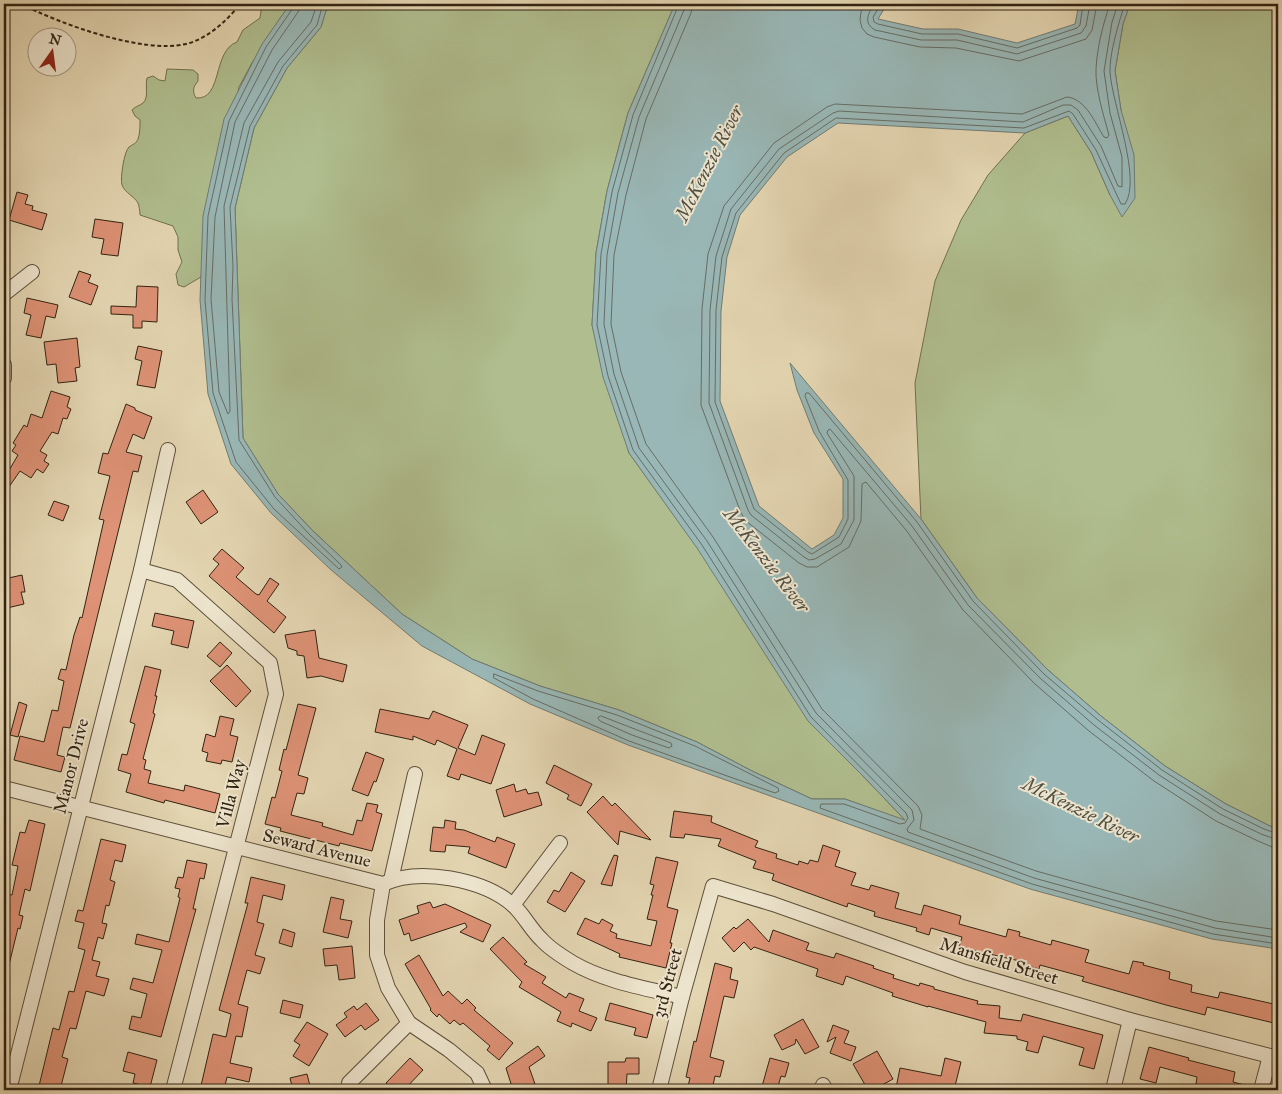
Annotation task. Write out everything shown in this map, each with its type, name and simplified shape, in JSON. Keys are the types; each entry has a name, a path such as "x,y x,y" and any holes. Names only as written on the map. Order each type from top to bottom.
{"street":[{"path":"4,294 32,272"},
{"path":"4,365 4,378"},
{"name":"Manor Drive","path":"9,1090 141,570 168,450"},
{"name":"Villa Way","path":"141,570 177,580 270,663 276,694 173,1090"},
{"path":"415,774 377,920 377,955 388,988 409,1023 449,1050 477,1073 485,1090"},
{"name":"Seward Avenue","path":"4,788 236,847 387,882 419,877 448,878 482,886 512,905 542,941 572,963 605,978 682,997"},
{"path":"512,905 560,843"},
{"name":"3rd Street","path":"658,1090 713,886"},
{"name":"Mansfield Street","path":"713,886 773,904 965,972 1130,1020 1274,1057"},
{"path":"1113,1090 1130,1020"},
{"path":"349,1083 409,1023"},
{"path":"1261,1090 1274,1057"}],"path":[{"path":"21,4 79,28 153,46 186,44 212,31 240,4"}],"green space":[{"path":"262,4 290,4 253,61 239,87 201,277 184,287 178,285 176,274 182,262 178,250 178,237 173,226 140,215 138,203 122,185 122,171 127,150 137,141 140,132 140,120 132,110 145,101 147,78 153,76 165,81 167,69 193,70 198,74 198,81 194,89 195,96 196,98 204,97 214,84 220,64 229,47 237,42 243,30 260,18"},
{"path":"328,4 675,4 628,113 607,191 596,253 592,325 629,453 862,775 906,821 845,799 812,799 752,771 697,742 619,710 540,686 472,659 402,614 313,531 278,494 243,438 235,208 254,128 287,68 321,27"},
{"path":"1130,4 1278,4 1278,830 1226,804 1165,766 1101,716 1048,670 977,598 921,519 915,383 935,281 961,220 988,175 1025,133 1068,116 1091,152 1110,195 1121,110 1115,71 1123,24"}],"water":[{"name":"McKenzie River","path":"290,4 328,4 321,27 287,68 254,128 235,208 243,438 278,494 313,531 402,614 472,659 540,686 619,710 697,742 752,771 812,799 845,799 905,820 808,721 697,548 629,453 603,377 592,325 596,253 607,191 628,113 675,4 887,4 878,19 923,29 958,29 1017,43 1075,24 1079,4 1130,4 1123,24 1115,71 1121,110 1134,155 1135,198 1122,217 1091,152 1068,116 1025,133 838,123 787,157 740,215 727,257 721,311 720,401 759,506 812,549 834,535 843,518 843,479 814,433 797,390 790,363 921,519 977,598 1048,670 1101,716 1165,766 1226,804 1278,830 1278,949 1212,939 1030,889 628,745 530,704 422,646 330,569 271,513 231,464 208,394 200,300 203,216 224,119 262,44"}],"building":[{"path":"17,192 28,195 25,204 33,206 32,210 47,214 42,230 9,220"},
{"path":"95,219 123,223 118,256 101,254 104,239 92,237"},
{"path":"79,271 91,275 88,282 98,286 91,305 69,297"},
{"path":"137,286 158,287 157,322 142,321 142,328 133,328 133,315 111,314 111,306 136,307"},
{"path":"27,298 58,305 55,318 46,316 41,338 26,335 31,315 24,313"},
{"path":"77,338 80,367 75,368 77,381 58,383 56,364 47,365 44,342"},
{"path":"138,346 162,351 155,388 137,385 142,361 135,359"},
{"path":"51,391 70,397 67,407 71,409 67,419 63,418 58,434 52,432 40,451 47,455 44,461 49,464 43,473 37,469 31,478 20,471 4,494 4,479 18,455 12,451 16,445 13,443 24,425 27,427 31,414 42,418"},
{"path":"126,404 152,417 144,439 133,434 126,452 142,456 138,472 133,471 70,728 63,727 57,755 65,757 61,772 14,760 20,736 44,742 52,710 58,711 64,681 58,679 61,669 66,670 74,635 80,617 82,618 104,520 99,519 110,476 98,473 103,453 108,454"},
{"path":"203,490 218,512 201,524 186,502"},
{"path":"54,501 69,506 63,521 48,515"},
{"path":"222,549 244,568 236,577 256,594 259,595 270,578 279,584 267,601 286,617 274,633 209,576 219,564 213,559"},
{"path":"22,575 25,592 21,592 24,604 7,608 4,579"},
{"path":"155,613 194,621 188,648 171,644 174,631 152,626"},
{"path":"315,630 319,658 347,665 343,682 321,676 307,678 304,656 297,655 297,651 288,648 285,635"},
{"path":"220,642 232,653 220,667 207,656"},
{"path":"227,665 251,691 236,707 210,681"},
{"path":"145,666 161,670 155,696 157,696 153,713 155,714 143,759 146,760 144,769 151,771 148,783 184,791 185,785 220,794 215,813 165,800 164,803 126,792 131,774 118,770 122,754 127,755 135,724 130,722"},
{"path":"19,702 27,705 18,737 10,735"},
{"path":"298,704 316,708 298,775 308,778 304,794 297,793 291,815 323,823 322,826 353,835 357,820 362,821 367,803 378,805 376,812 382,814 372,851 340,843 339,846 280,831 281,828 265,824 272,797 275,798 282,771 279,770 284,749 286,750"},
{"path":"380,709 429,719 433,711 468,725 458,748 475,755 482,735 505,744 491,784 461,774 459,780 447,776 457,749 437,740 435,745 413,736 413,740 375,732"},
{"path":"220,716 234,719 230,735 238,737 232,762 222,760 221,764 206,761 208,753 202,751 206,734 215,737"},
{"path":"366,752 384,759 376,782 374,781 368,796 352,790"},
{"path":"554,765 592,784 581,806 567,799 569,795 546,783"},
{"path":"514,784 516,792 526,789 528,794 538,792 542,805 504,817 496,790"},
{"path":"603,796 612,806 615,803 651,840 620,831 618,845 587,812"},
{"path":"674,811 712,816 711,822 758,841 755,847 777,854 776,858 798,865 799,861 808,864 810,860 818,862 823,845 840,851 835,866 856,873 851,885 869,890 871,885 899,893 895,908 921,915 924,905 961,916 959,924 1006,937 1008,929 1020,932 1019,936 1051,945 1052,940 1089,950 1085,962 1129,974 1133,961 1144,963 1143,965 1170,972 1169,979 1192,985 1191,992 1218,998 1220,992 1278,1005 1278,1024 1207,1007 1205,1015 1082,981 1084,977 1040,965 1039,969 1024,965 1024,962 959,947 962,937 931,928 929,935 916,931 917,928 874,916 875,912 848,903 847,907 772,880 774,874 753,868 756,861 718,846 721,839 685,834 684,838 670,837"},
{"path":"29,820 45,824 30,891 25,889 19,915 23,916 20,929 18,928 7,973 4,973 4,894 12,895 18,866 12,865 20,832 25,833"},
{"path":"445,820 456,822 455,829 464,830 495,842 497,837 515,844 506,868 468,853 470,847 446,845 445,852 430,851 433,827 444,828"},
{"path":"101,839 126,845 122,862 115,860 110,880 115,882 109,906 106,905 102,923 107,924 103,939 98,937 92,960 100,962 96,976 109,979 104,996 86,991 76,1029 70,1028 62,1057 68,1059 60,1090 38,1090 53,1028 59,1030 69,991 74,992 85,950 78,948 84,923 75,921 78,910 83,911"},
{"path":"614,855 618,856 612,886 601,884"},
{"path":"656,857 678,862 667,907 678,910 666,968 619,957 620,954 577,934 585,918 599,924 602,919 613,925 610,931 617,934 616,938 651,946 657,921 647,919 653,895 651,895 654,885 650,884"},
{"path":"187,860 207,864 204,879 200,878 193,909 196,909 161,1037 129,1029 132,1016 141,1018 147,994 130,989 133,978 153,983 162,950 135,944 137,934 169,942 180,898 178,897 180,889 175,888 178,877 183,878"},
{"path":"571,872 585,881 565,912 547,902 554,890 559,892"},
{"path":"251,877 285,885 282,900 263,895 257,922 264,924 255,955 265,958 260,974 247,970 238,1004 248,1007 242,1037 236,1036 230,1063 252,1068 249,1082 227,1077 224,1090 200,1090 213,1034 226,1037 231,1014 219,1010 248,903 245,903"},
{"path":"331,897 344,900 340,919 352,921 348,938 323,932"},
{"path":"430,902 433,908 445,904 491,925 483,942 460,932 467,927 465,923 411,941 409,933 404,935 399,920 419,913 417,906"},
{"path":"748,919 769,942 773,930 809,943 806,950 834,958 836,953 874,966 873,968 894,975 893,978 919,986 920,983 934,987 934,989 978,1001 977,1004 1000,1006 999,1018 1021,1021 1023,1014 1103,1035 1094,1069 1079,1065 1084,1048 1043,1036 1038,1053 1026,1050 1028,1042 1017,1039 1017,1036 984,1033 986,1022 892,996 893,993 846,976 843,985 816,976 818,969 754,947 751,950 744,942 734,952 722,938 734,927 736,929"},
{"path":"283,929 295,933 292,947 279,943"},
{"path":"503,937 527,962 524,964 546,977 542,983 566,998 569,993 584,999 579,1011 597,1018 591,1031 572,1023 571,1027 557,1021 561,1012 519,987 522,982 490,949"},
{"path":"352,946 355,978 339,980 337,965 325,966 323,949"},
{"path":"419,955 443,996 448,991 462,1004 467,999 476,1008 474,1010 513,1043 499,1060 487,1050 490,1046 463,1023 460,1025 454,1020 450,1024 439,1014 437,1017 430,1010 405,964"},
{"path":"715,963 732,968 730,979 738,981 734,998 724,996 710,1057 724,1061 720,1077 715,1076 712,1090 687,1090 690,1078 686,1077"},
{"path":"283,1000 303,1005 300,1018 280,1013"},
{"path":"366,1003 379,1020 365,1030 361,1025 345,1037 336,1025 347,1017 344,1013 354,1006 357,1010"},
{"path":"610,1003 653,1015 647,1038 634,1035 636,1028 605,1020"},
{"path":"803,1019 819,1047 805,1054 796,1039 795,1044 782,1050 774,1035"},
{"path":"307,1022 328,1034 309,1066 293,1056 300,1045 294,1041"},
{"path":"833,1025 849,1031 844,1043 856,1047 851,1061 830,1053 836,1037 827,1042"},
{"path":"538,1046 545,1056 529,1067 535,1084 531,1085 532,1090 513,1090 506,1068"},
{"path":"1149,1047 1189,1058 1188,1060 1235,1072 1233,1082 1253,1087 1252,1090 1222,1090 1196,1084 1197,1077 1160,1067 1156,1083 1140,1079"},
{"path":"877,1051 893,1079 873,1090 868,1090 853,1064"},
{"path":"128,1052 157,1060 150,1087 133,1083 135,1074 123,1071"},
{"path":"410,1058 423,1070 404,1090 393,1090 386,1083"},
{"path":"626,1058 639,1058 639,1074 627,1074 626,1090 608,1090 608,1062 625,1062"},
{"path":"770,1058 789,1063 785,1077 781,1076 777,1090 761,1090"},
{"path":"945,1058 961,1062 954,1090 910,1090 896,1088 900,1068 941,1076"},
{"path":"307,1074 311,1090 293,1090 290,1078"}]}
